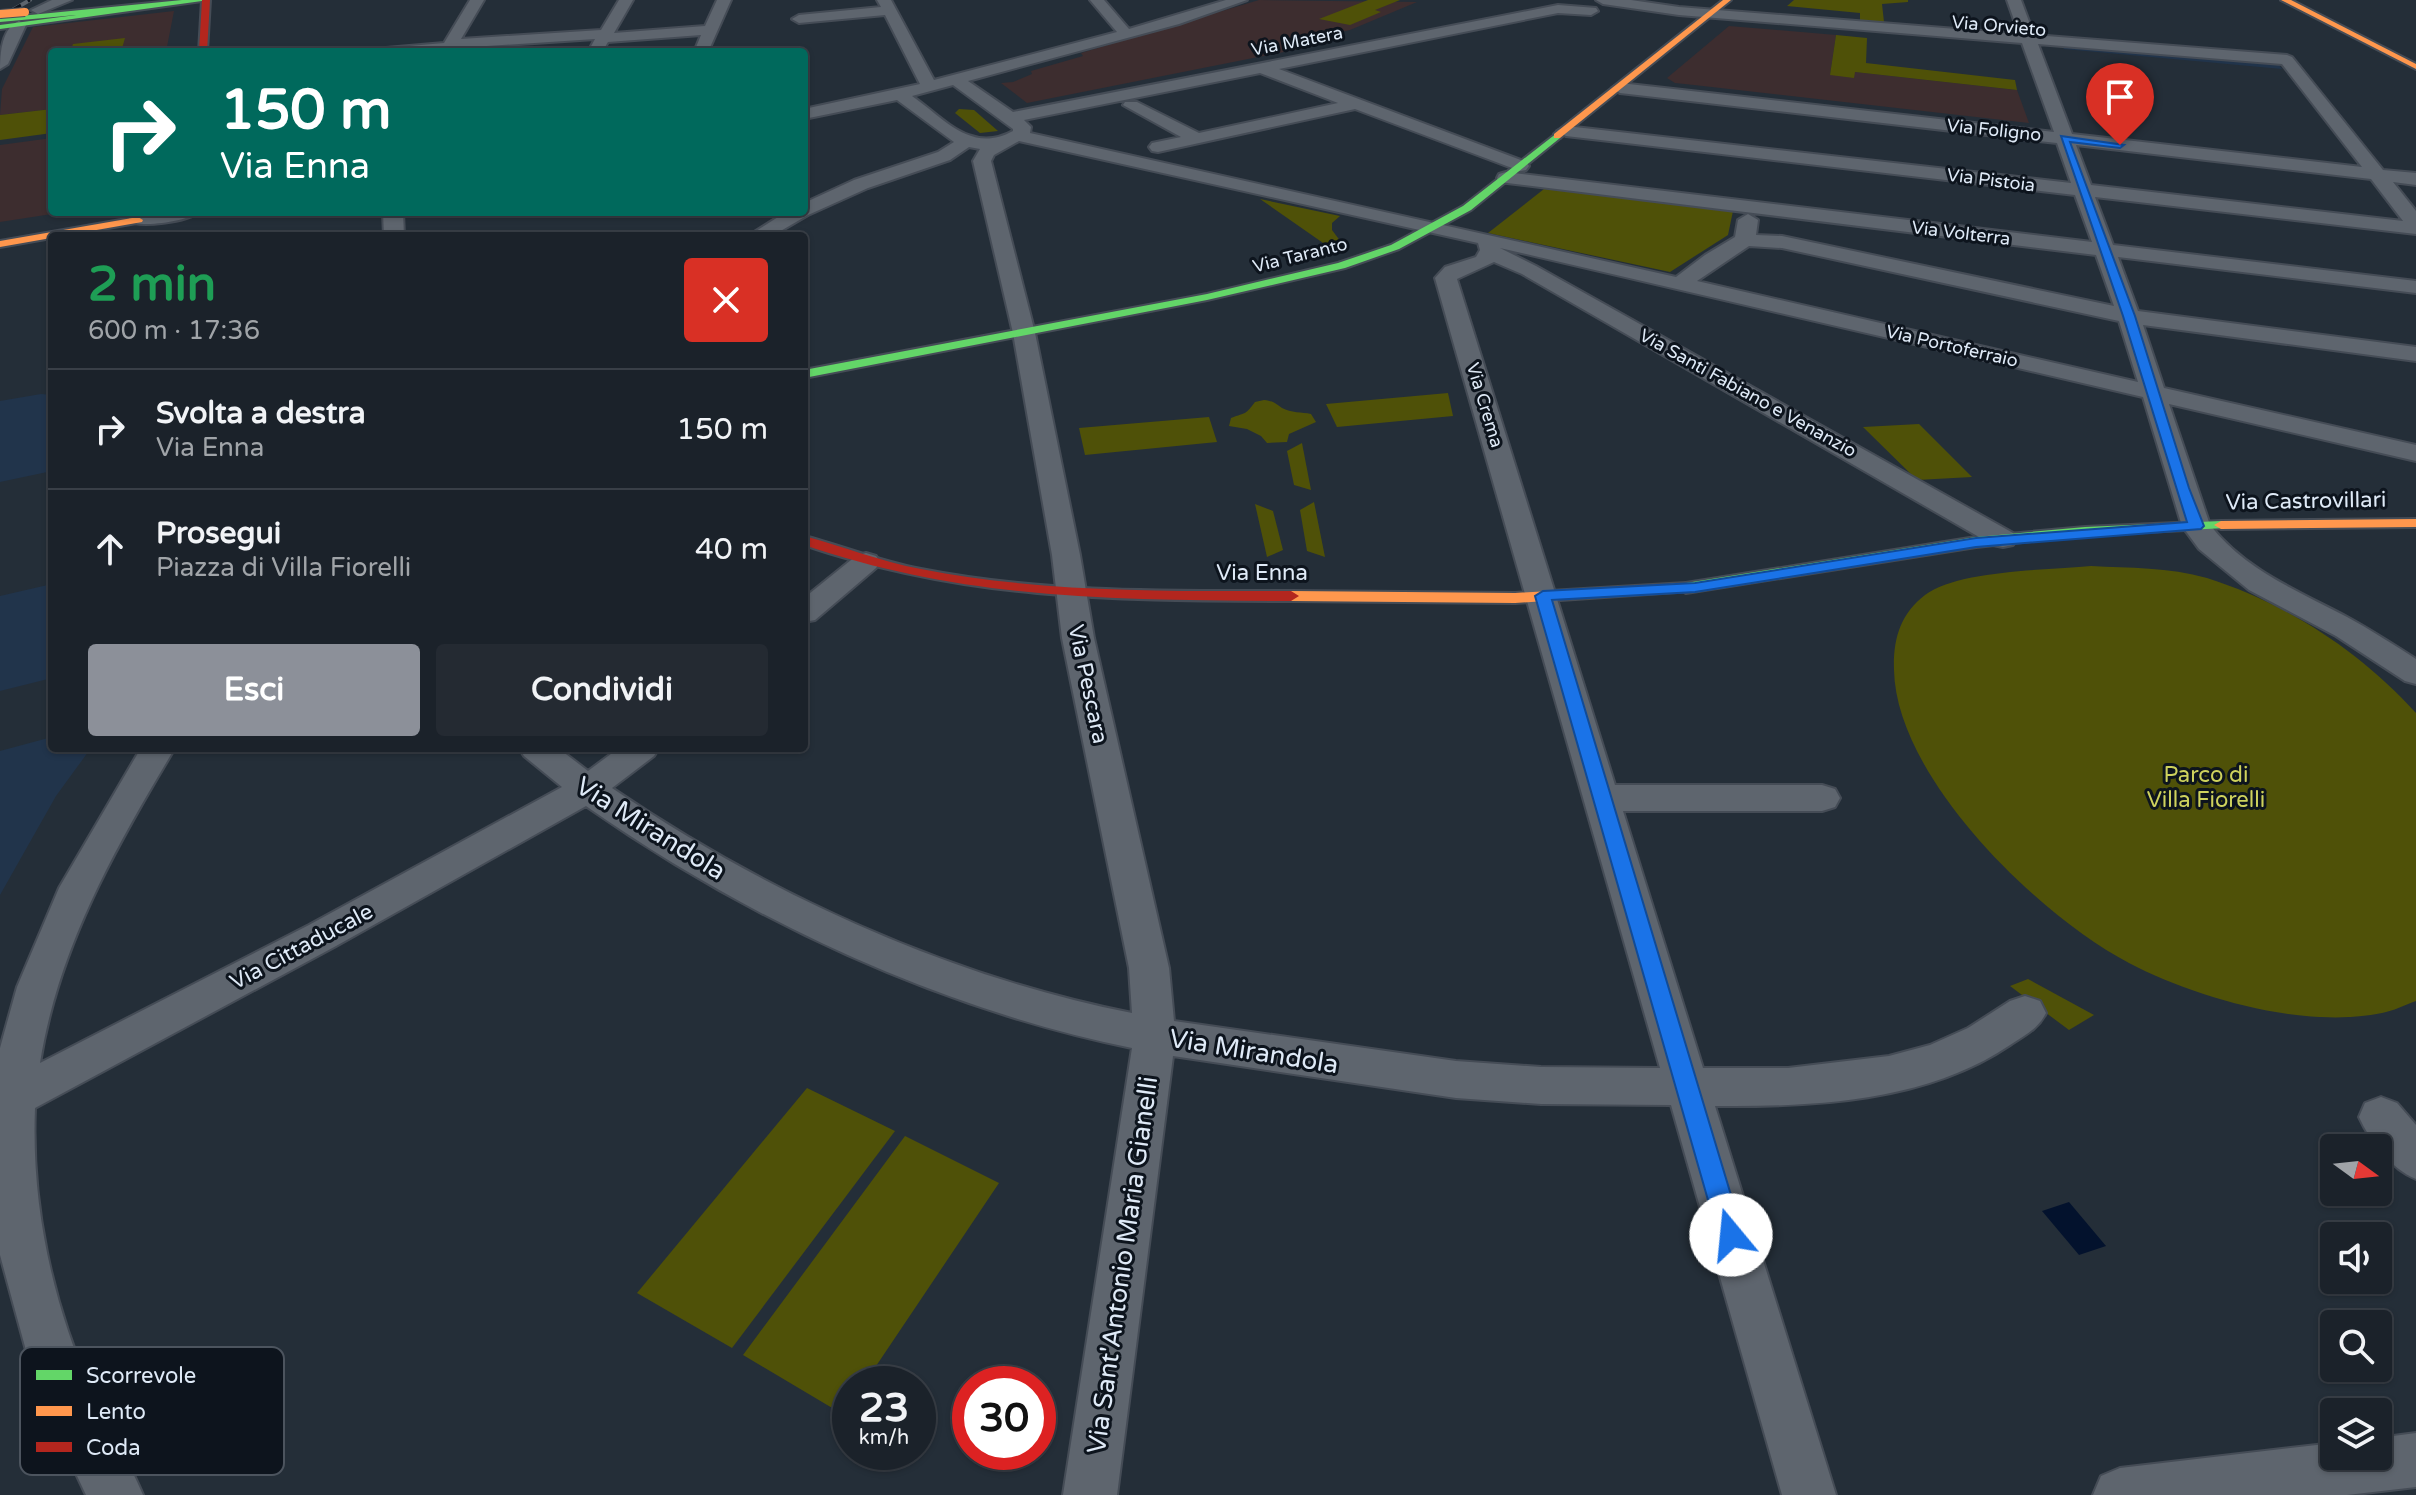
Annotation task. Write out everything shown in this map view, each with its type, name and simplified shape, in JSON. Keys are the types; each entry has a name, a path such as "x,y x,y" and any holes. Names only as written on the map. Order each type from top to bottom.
{"main road":[{"path":"2285,0 2416,67"},
{"path":"12,19 206,2"},
{"path":"12,19 137,5 206,2"},
{"path":"203,48 206,2"},
{"name":"Via Taranto","path":"808,373 1024,333 1329,269 1376,255 1436,227 1513,172 1713,11"},
{"path":"76,232 139,223"},
{"path":"0,244 48,236"},
{"name":"Via Castrovillari","path":"1976,542 2196,526 2416,523"},
{"name":"Via Enna","path":"808,541 866,562 954,581 1071,595 1543,596 1643,592 1726,584 1976,542"}],"street":[{"path":"0,64 12,19 65,0"},
{"path":"449,48 477,0"},
{"path":"601,41 626,0"},
{"path":"702,48 724,0"},
{"path":"1097,0 1126,34"},
{"path":"808,113 899,94 1126,34 1240,0"},
{"path":"1606,0 1674,10 1713,11"},
{"path":"2014,0 2129,316 2196,526 2216,552 2242,572 2347,629 2416,674"},
{"path":"1558,9 1575,1 1655,20 1713,11"},
{"path":"799,19 887,5 929,86"},
{"name":"Via Matera","path":"942,109 976,102 1003,113 1264,68 1558,9 1591,6"},
{"name":"Via Orvieto","path":"1713,11 2030,44 2291,66 2374,171"},
{"path":"1146,12 1148,21 1155,26"},
{"path":"467,48 601,41 710,30"},
{"name":"Via Volterra","path":"1264,68 1513,172 1750,208 2416,287"},
{"path":"954,78 1023,129 1012,138"},
{"name":"Via Foligno","path":"1623,86 2416,176"},
{"path":"899,94 942,109 953,137 965,142 1012,138 1349,208 1436,227 1487,252"},
{"path":"1158,147 1356,104"},
{"path":"1131,105 1196,138"},
{"name":"Via Pistoia","path":"1566,131 2416,226"},
{"name":"Via Pescara","path":"1012,138 987,152 982,161 1024,333 1071,595 1149,968 1155,1035"},
{"path":"808,208 861,184 944,156 965,142"},
{"path":"2374,171 2416,226"},
{"path":"1745,240 1750,208"},
{"path":"1774,241 1778,211"},
{"path":"139,223 171,216"},
{"path":"765,232 793,216"},
{"path":"1680,284 1712,259 1745,240 1774,241 2129,316 2416,354"},
{"name":"Via Portoferraio","path":"1487,252 1680,284 2416,453"},
{"name":"Via Santi Fabiano e Venanzio","path":"1487,252 1529,270 2003,539"},
{"name":"Via Santi Fabiano e Venanzio","path":"1487,252 1976,542"},
{"name":"Via Crema","path":"1487,252 1446,276 1543,596"},
{"path":"808,610 866,562"},
{"path":"1543,596 1809,1495"},
{"path":"49,1347 20,1242 11,1146 13,1098 28,1024 59,928 107,831 156,752"},
{"name":"Via Mirandola","path":"541,752 586,789 701,863 884,953 967,984 1155,1035 1460,1080 1514,1085 1804,1086 1889,1074 1967,1049 2006,1028 2025,1013"},
{"name":"Via Cittaducale","path":"13,1098 337,927 586,789 637,752"},
{"path":"1602,798 1822,798"},
{"name":"Via Sant'Antonio Maria Gianelli","path":"1090,1495 1155,1035"},
{"path":"2381,1117 2416,1158"},
{"path":"2120,1495 2416,1460"},
{"path":"105,1475 116,1495"}],"shaded area":[{"path":"1259,0 1417,2 1350,30 1303,41 1314,46 1027,103 1001,83 1013,82 1032,74 1031,71 1083,56 1081,53"},
{"path":"174,11 167,48 48,48 48,109 0,115 2,89 33,27"},
{"path":"1729,26 1836,35 1830,75 1855,72 2017,90 2029,123 1675,83 1667,78"},
{"path":"2061,42 2276,61 2282,69 2064,49"},
{"path":"48,139 48,215 0,222 0,145"},
{"path":"48,395 48,472 0,482 0,401"},
{"path":"48,585 48,679 0,691 0,596"},
{"path":"48,738 48,752 88,752 56,796 0,895 0,751"},
{"path":"2069,1202 2106,1246 2079,1255 2042,1211"}],"green space":[{"path":"1368,0 1400,0 1350,25 1319,19"},
{"path":"1794,0 1908,2 1882,4 1884,22 1860,20 1860,13 1787,6"},
{"path":"1836,35 1867,38 1866,63 2015,80 2017,90 1855,72 1854,78 1830,75"},
{"path":"125,38 122,48 72,48 73,44"},
{"path":"48,109 48,134 0,140 0,115"},
{"path":"959,109 974,110 998,131 980,133 955,113"},
{"path":"1544,189 1733,211 1728,235 1670,272 1488,233"},
{"path":"1260,199 1340,216 1332,223 1332,230 1341,242 1326,245"},
{"path":"1448,393 1453,416 1337,427 1326,404"},
{"path":"1264,400 1289,411 1311,414 1316,422 1289,434 1287,442 1267,443 1247,429 1229,426 1231,418 1245,413 1255,402"},
{"path":"1209,417 1217,442 1085,455 1079,428"},
{"path":"1919,424 1972,477 1917,480 1863,427"},
{"path":"1302,443 1311,490 1294,485 1287,451"},
{"path":"1314,502 1325,557 1307,551 1300,510"},
{"path":"1255,504 1273,511 1283,550 1267,557"},
{"name":"Parco di Villa Fiorelli","path":"2091,566 2193,574 2265,601 2293,615 2346,650 2371,669 2416,713 2416,1001 2382,1013 2352,1017 2286,1014 2219,999 2157,976 2093,941 2055,913 1978,839 1946,798 1919,755 1901,712 1894,659 1900,628 1909,611 1925,595 1958,580"},
{"path":"2028,979 2094,1015 2069,1030 2010,986"},
{"path":"807,1088 895,1131 732,1348 637,1293"},
{"path":"905,1136 999,1183 876,1366 832,1366 832,1408 743,1355"}],"railway":[{"path":"0,17 30,0"}],"traffic: fast":[{"path":"0,20 204,0"},
{"path":"0,27 205,0"},
{"path":"808,373 1207,297 1341,266 1395,247 1467,208 1557,136"},
{"path":"1686,588 1976,542 2085,531 2221,525"}],"traffic: slow":[{"path":"1557,136 1727,0"},
{"path":"2285,0 2416,67"},
{"path":"0,14 25,12"},
{"path":"69,232 138,220"},
{"path":"0,244 48,236"},
{"path":"2221,525 2416,523"},
{"path":"1291,596 1515,598 1686,588"}],"traffic: jam":[{"path":"203,48 206,0"},
{"path":"808,541 906,571 967,582 1105,594 1291,596"}],"route":[{"path":"1731,1235 1543,596 1695,588 1976,542 2196,526 2129,316 2064,138 2120,145"}]}
